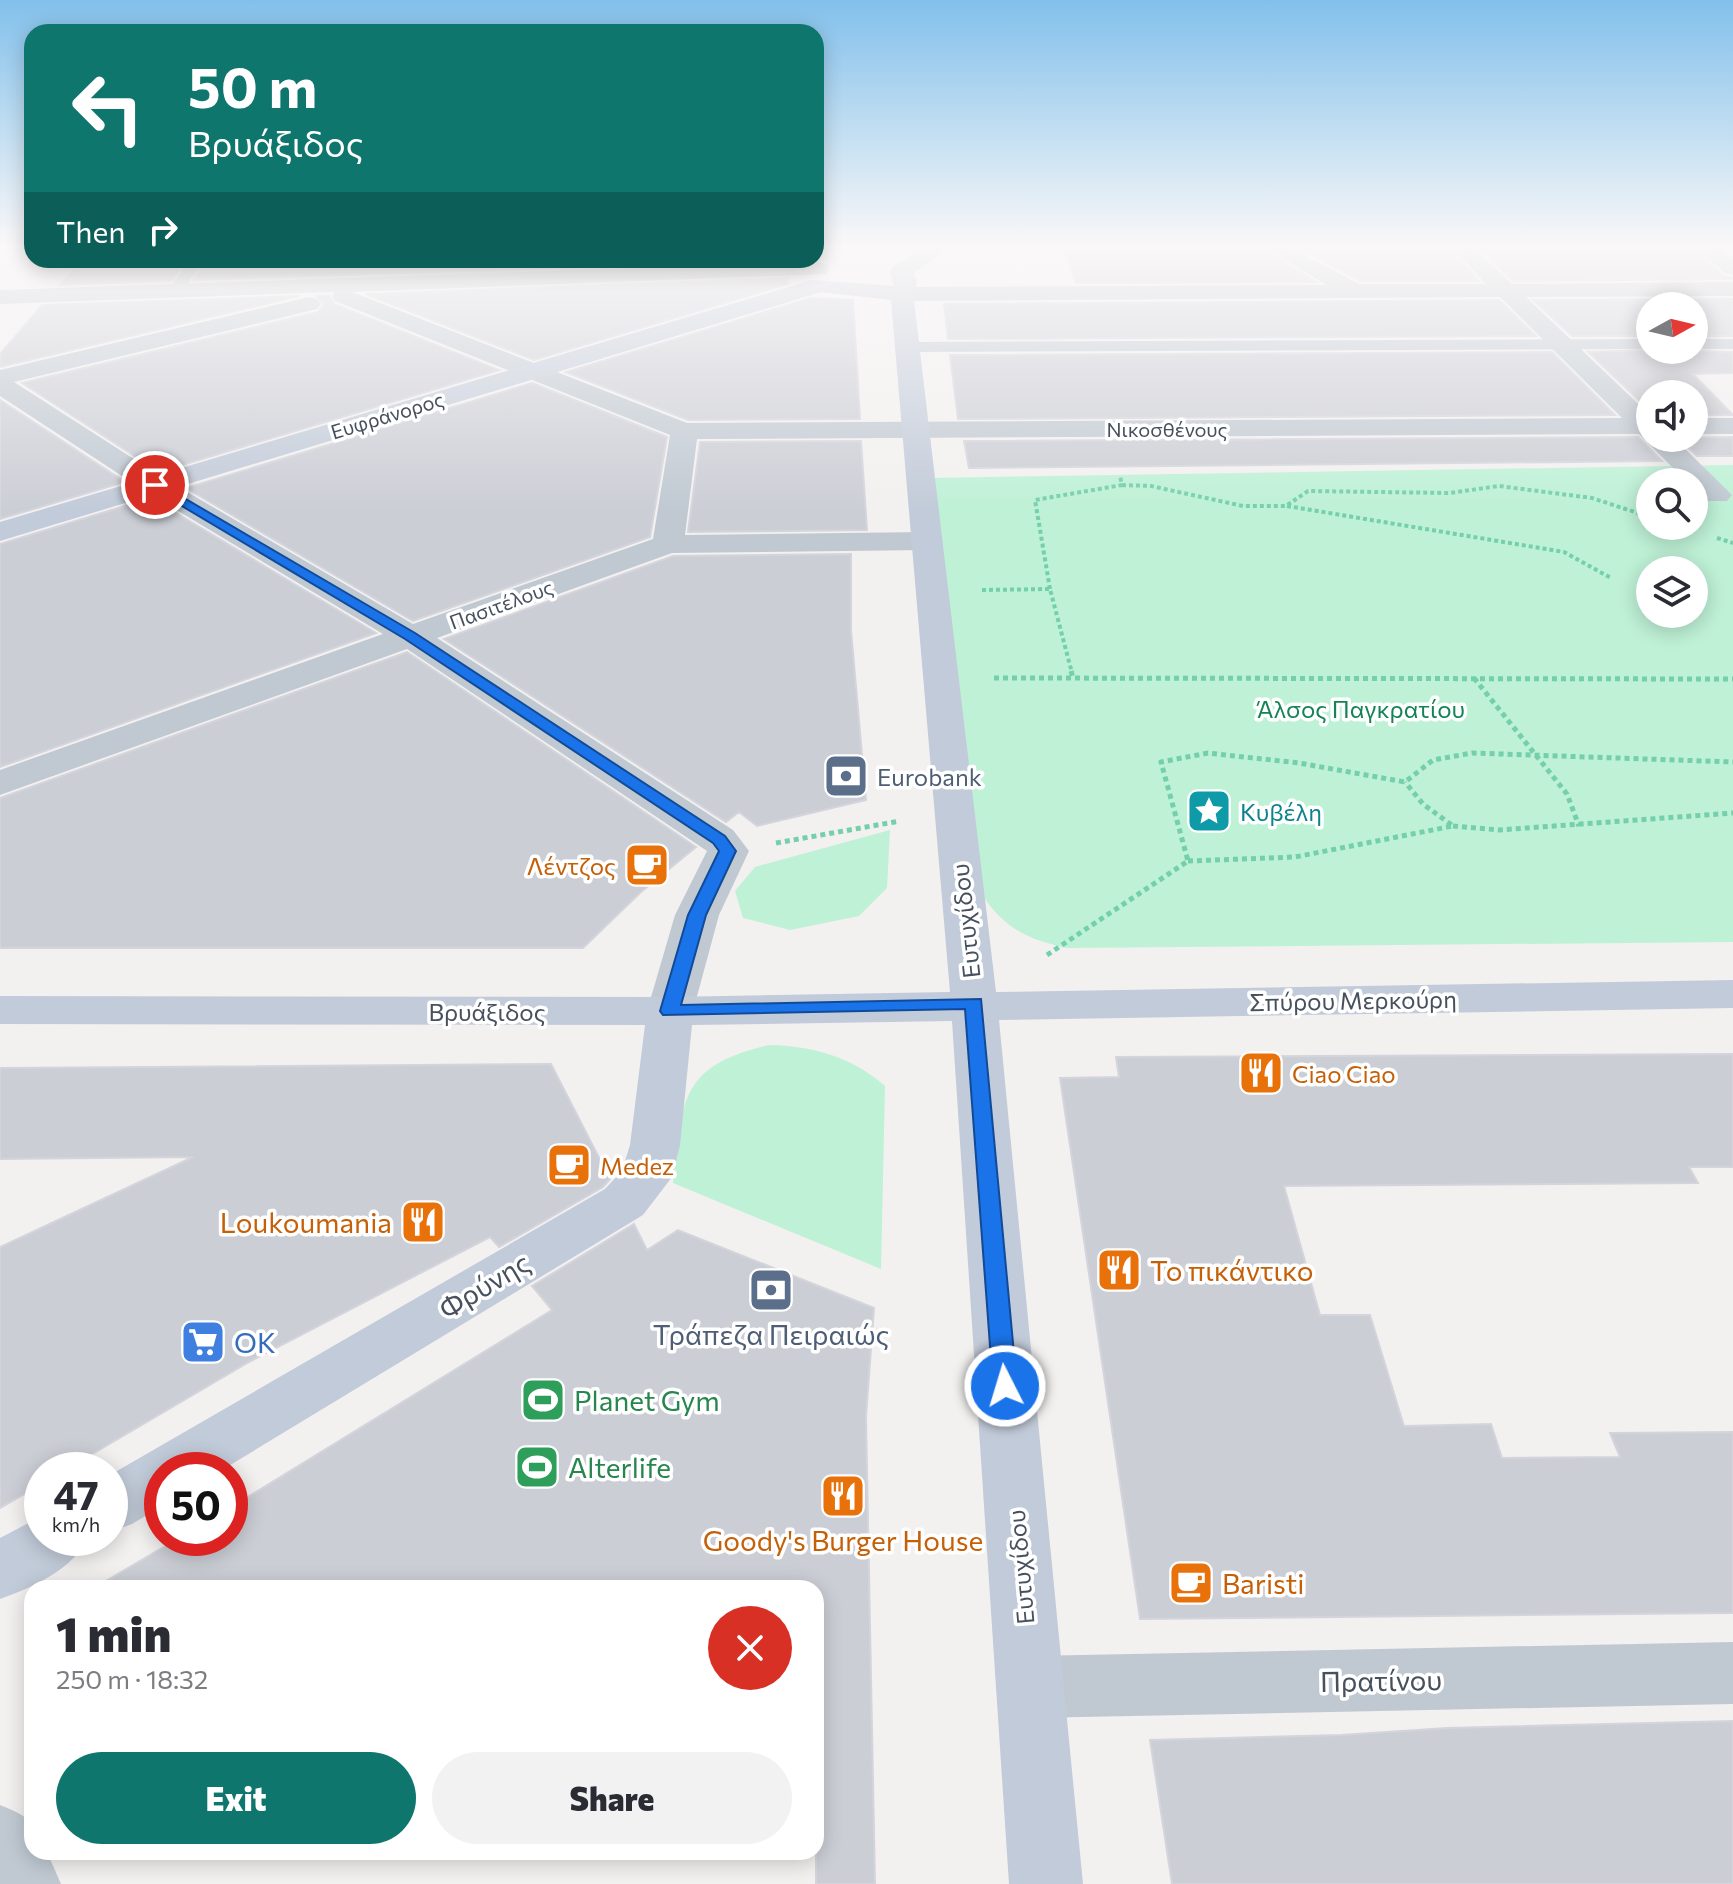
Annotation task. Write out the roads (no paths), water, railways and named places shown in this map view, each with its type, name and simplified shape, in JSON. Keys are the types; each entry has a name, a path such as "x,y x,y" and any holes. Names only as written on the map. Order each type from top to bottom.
{"main road":[{"name":"Ευφράνορος","path":"0,532 533,371 636,335"},
{"name":"Ευτυχίδου","path":"906,335 974,1003 1046,1884"},
{"name":"Σπύρου Μερκούρη","path":"974,1003 1733,994"},
{"name":"Βρυάξιδος","path":"0,1010 670,1011 974,1003"},
{"name":"Φρύνης","path":"201,1452 624,1202 646,1177 655,1145 670,1011"},
{"path":"0,1571 25,1556"}],"street":[{"path":"0,378 170,335"},
{"path":"450,335 684,431 668,544"},
{"path":"1552,335 1636,416"},
{"path":"0,385 155,485 410,636 700,825 728,851 697,915 670,1011"},
{"path":"1708,426 1733,426"},
{"name":"Νικοσθένους","path":"684,431 1636,430"},
{"path":"1673,452 1717,495"},
{"name":"Πασιτέλους","path":"0,783 668,544 927,541"},
{"name":"Πρατίνου","path":"1030,1687 1733,1673"},
{"path":"0,1841 24,1884"}],"lane":[{"path":"907,347 1636,344"},
{"path":"1708,344 1733,344"}],"place":[{"name":"Eurobank","path":"846,776"},
{"name":"Κυβέλη","path":"1209,811"},
{"name":"Λέντζος","path":"647,865"},
{"name":"Ciao Ciao","path":"1261,1073"},
{"name":"Medez","path":"569,1165"},
{"name":"Loukoumania","path":"423,1222"},
{"name":"Το πικάντικο","path":"1119,1270"},
{"name":"Τράπεζα Πειραιώς","path":"771,1290"},
{"name":"OK","path":"203,1342"},
{"name":"Planet Gym","path":"543,1400"},
{"name":"Alterlife","path":"537,1467"},
{"name":"Goody's Burger House","path":"843,1496"},
{"name":"Baristi","path":"1191,1583"}],"park label":[{"name":"Άλσος Παγκρατίου","path":"1361,708"}]}
